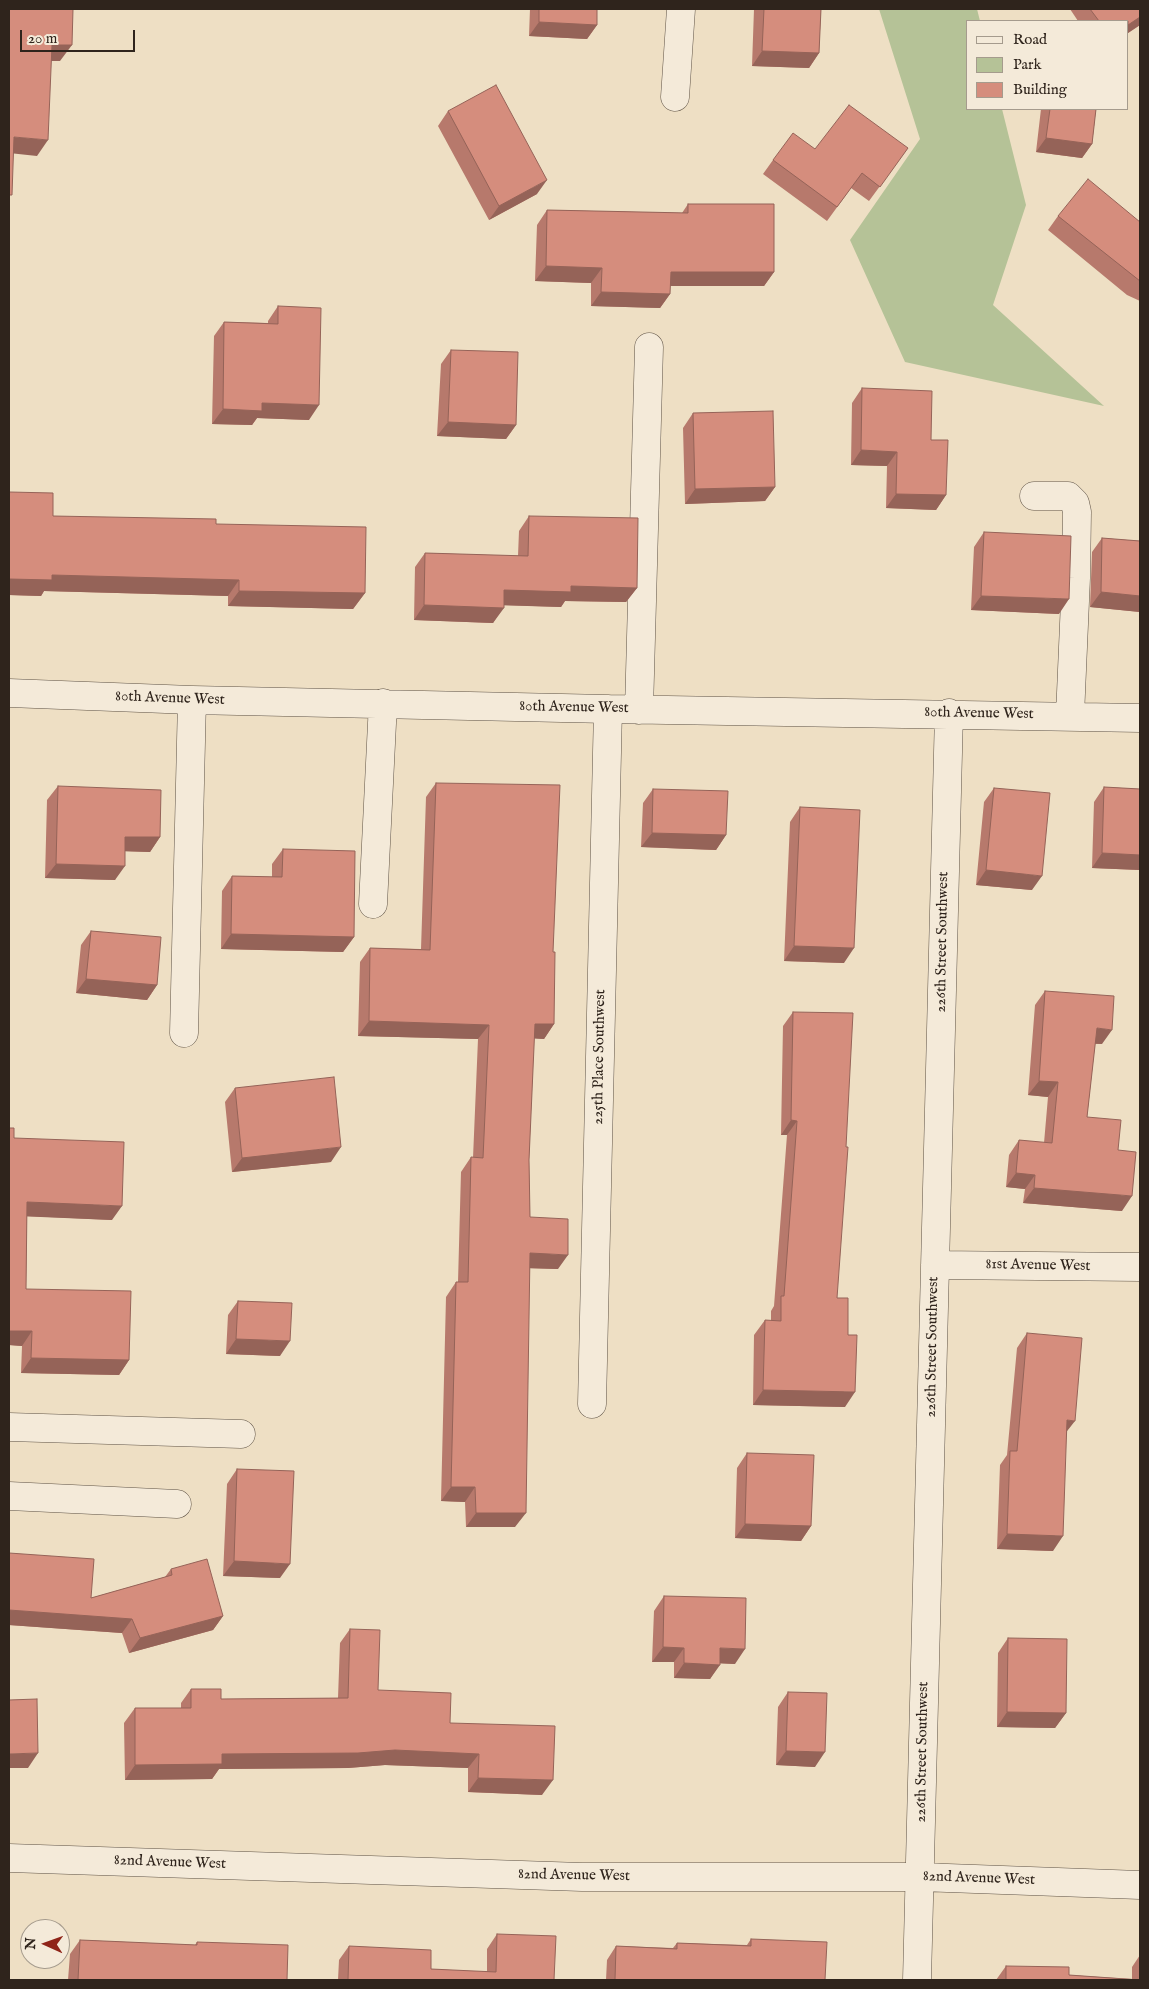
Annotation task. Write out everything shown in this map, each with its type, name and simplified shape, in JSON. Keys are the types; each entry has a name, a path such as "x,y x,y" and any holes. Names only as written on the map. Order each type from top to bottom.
{"street":[{"path":"675,97 681,9"},
{"path":"639,710 649,347"},
{"path":"1034,496 1068,496 1075,503 1077,512 1070,716"},
{"name":"80th Avenue West","path":"9,694 639,710 948,713 1140,718"},
{"path":"184,1033 192,700"},
{"path":"373,904 383,704"},
{"name":"225th Place Southwest","path":"592,1404 608,709"},
{"name":"226th Street Southwest","path":"917,1980 948,713"},
{"name":"81st Avenue West","path":"935,1265 1140,1267"},
{"path":"9,1427 241,1434"},
{"path":"9,1496 177,1504"},
{"name":"82nd Avenue West","path":"9,1858 582,1877 920,1877 1140,1885"}],"green space":[{"path":"879,9 977,9 980,20 966,20 966,110 1002,110 1026,205 993,305 1104,406 905,362 850,240 920,139"}],"building":[{"path":"9,9 73,9 72,45 52,45 48,140 14,137 12,195 9,195"},
{"path":"539,9 597,9 597,25 539,22"},
{"path":"764,9 821,9 819,53 762,51"},
{"path":"1090,9 1140,9 1140,17 1129,24 1129,20 1098,20"},
{"path":"496,85 547,180 499,206 448,111"},
{"path":"849,105 908,148 880,187 862,173 837,207 773,160 793,133 815,149"},
{"path":"1050,110 1096,110 1092,144 1046,138"},
{"path":"1088,179 1140,222 1140,281 1058,216"},
{"path":"688,204 774,204 774,272 671,272 670,294 601,292 602,268 546,266 547,210 688,213"},
{"path":"278,306 321,308 319,405 262,403 262,411 223,409 224,322 278,324"},
{"path":"451,350 518,352 516,425 448,422"},
{"path":"862,388 932,391 931,440 948,440 946,495 896,494 897,452 861,450"},
{"path":"773,411 775,487 695,489 693,413"},
{"path":"9,492 53,493 53,516 216,519 216,524 366,527 365,593 239,591 239,580 52,575 52,580 9,579"},
{"path":"529,516 638,518 637,588 571,586 571,592 504,590 504,608 424,605 425,553 528,556"},
{"path":"984,532 1071,536 1069,599 981,596"},
{"path":"1102,538 1140,541 1140,596 1101,592"},
{"path":"436,783 560,785 553,952 555,952 554,1024 535,1024 529,1160 530,1217 568,1219 568,1255 530,1253 526,1513 476,1513 475,1487 451,1487 456,1282 468,1282 471,1157 483,1158 489,1025 369,1021 370,948 430,950"},
{"path":"58,786 161,790 160,837 125,837 125,866 56,864"},
{"path":"1104,787 1140,789 1140,855 1102,853"},
{"path":"994,788 1050,793 1042,876 986,870"},
{"path":"653,789 728,791 726,835 652,833"},
{"path":"800,807 860,810 854,948 794,946"},
{"path":"283,849 355,851 354,937 231,934 232,876 282,877"},
{"path":"91,931 161,937 157,985 86,979"},
{"path":"1045,991 1114,996 1112,1030 1097,1028 1087,1117 1121,1120 1118,1150 1136,1152 1132,1196 1034,1188 1035,1175 1016,1173 1019,1140 1052,1143 1058,1082 1039,1081"},
{"path":"793,1012 853,1013 846,1147 848,1147 837,1298 848,1298 848,1335 857,1335 855,1392 763,1390 765,1320 781,1321 781,1296 784,1296 797,1121 791,1120"},
{"path":"334,1077 341,1147 242,1158 235,1088"},
{"path":"9,1128 14,1128 14,1138 124,1142 122,1206 27,1202 26,1289 131,1291 129,1360 31,1358 32,1331 9,1331"},
{"path":"238,1301 292,1303 290,1341 236,1339"},
{"path":"1027,1333 1082,1338 1075,1421 1067,1420 1063,1536 1007,1534 1010,1451 1017,1451"},
{"path":"747,1453 814,1455 811,1526 745,1524"},
{"path":"237,1469 294,1471 290,1564 234,1561"},
{"path":"9,1553 94,1559 91,1598 172,1575 171,1569 207,1559 223,1616 140,1638 132,1619 9,1610"},
{"path":"664,1596 746,1598 745,1649 720,1648 720,1665 684,1663 684,1648 663,1647"},
{"path":"350,1629 380,1630 378,1690 451,1693 450,1723 555,1726 553,1780 478,1778 479,1754 395,1750 358,1753 222,1754 222,1764 135,1765 135,1708 191,1708 191,1689 221,1689 221,1699 348,1698"},
{"path":"1008,1638 1067,1639 1066,1713 1007,1712"},
{"path":"788,1692 827,1693 825,1752 786,1751"},
{"path":"37,1699 38,1753 9,1754 9,1700"},
{"path":"497,1934 556,1936 554,1980 348,1980 349,1946 431,1950 431,1969 496,1972"},
{"path":"751,1939 827,1942 825,1980 615,1980 616,1946 677,1949 677,1943 751,1946"},
{"path":"80,1940 197,1945 197,1942 288,1945 287,1980 78,1980"},
{"path":"1006,1966 1069,1967 1069,1975 1140,1980 1006,1980"}]}
